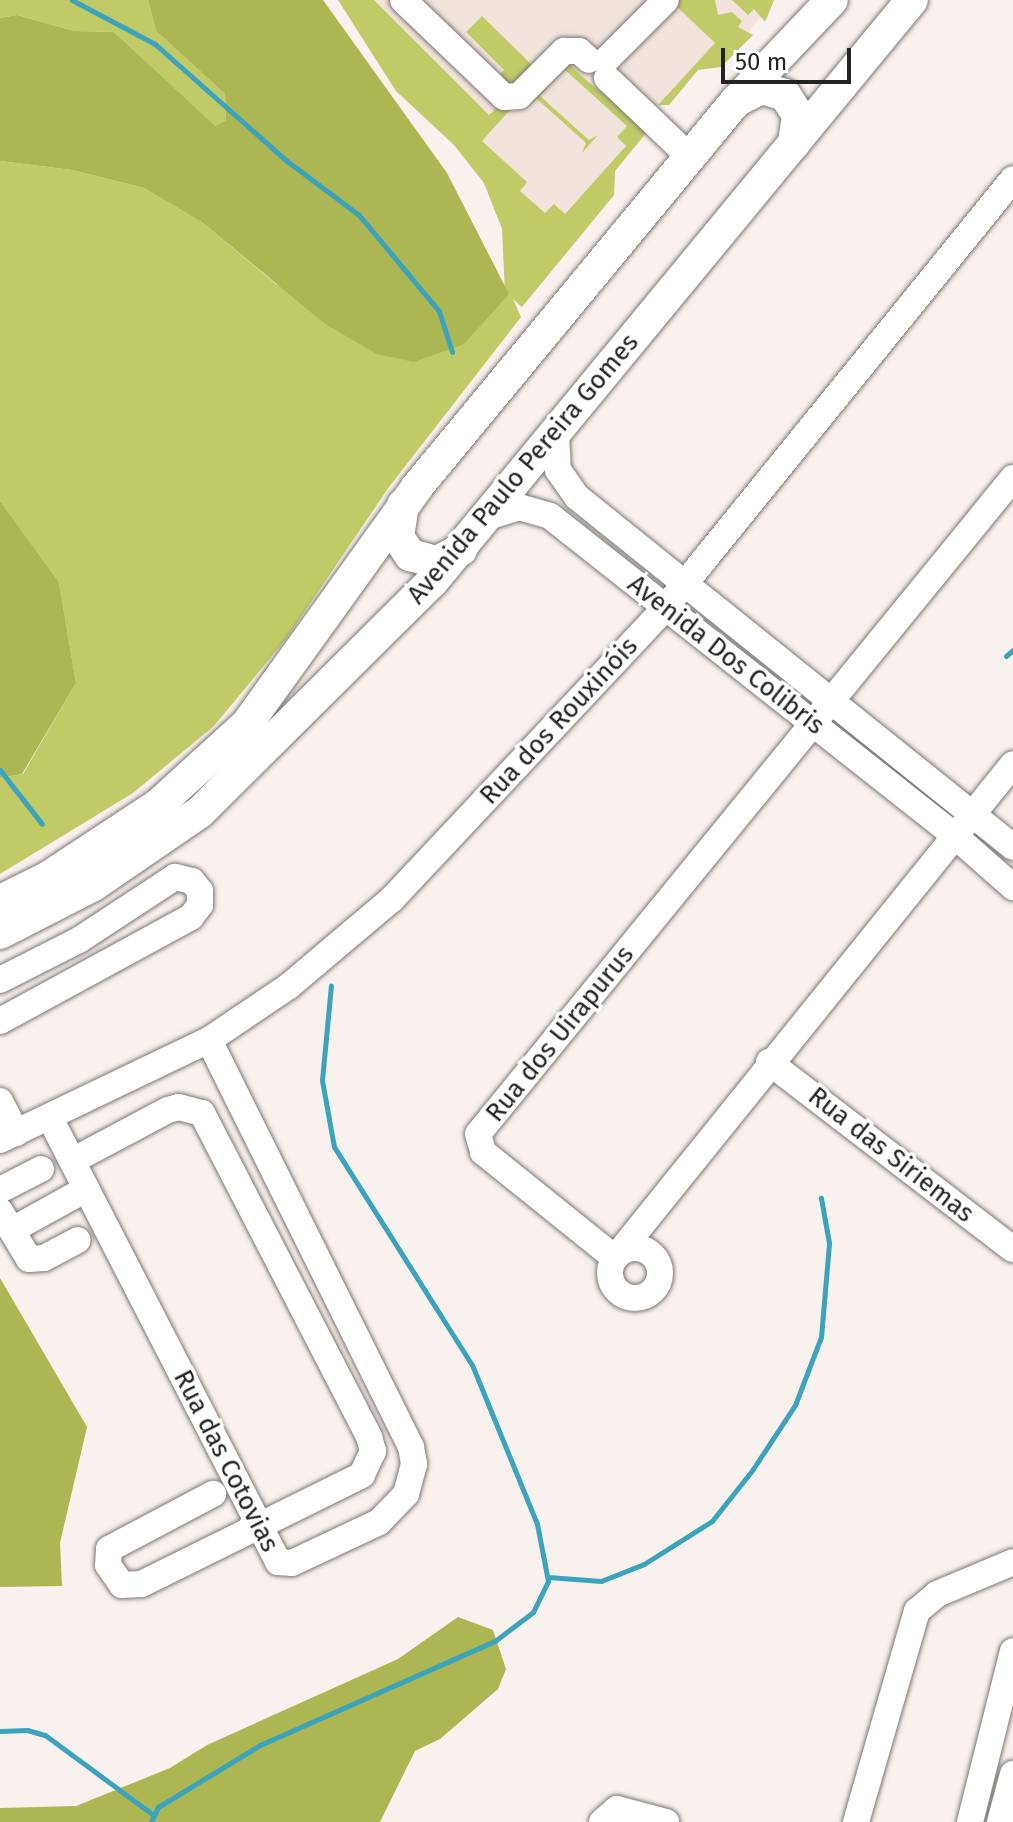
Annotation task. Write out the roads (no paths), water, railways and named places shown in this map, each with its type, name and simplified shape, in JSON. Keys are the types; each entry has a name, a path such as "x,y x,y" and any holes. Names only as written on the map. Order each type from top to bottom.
{"main road":[{"path":"0,901 125,828 220,752 286,677 403,505 736,101 832,0"},
{"name":"Avenida Paulo Pereira Gomes","path":"0,933 92,886 200,812 461,550 912,0"},
{"path":"736,101 755,89 785,95 798,115 794,144"},
{"path":"403,505 398,537 410,555 431,563 461,550"}],"street":[{"path":"403,0 504,97 519,96 564,51 579,51 601,66 690,157"},
{"path":"601,66 642,12 666,0"},
{"name":"Rua dos Rouxinóis","path":"8,1136 51,1120 209,1040 289,986 392,899 665,608 1013,179"},
{"name":"Avenida Dos Colibris","path":"556,434 556,464 569,488 1013,847"},
{"name":"Rua dos Uirapurus","path":"1013,478 478,1134 477,1141 486,1156 615,1258 769,1062 1013,764"},
{"name":"Avenida Dos Colibris","path":"487,517 511,507 545,513 954,835 1013,887"},
{"path":"0,980 79,940 175,877 192,881 200,891 200,905 191,917 0,1021"},
{"name":"Rua das Cotovias","path":"51,1120 278,1562 292,1563 395,1510 406,1494 414,1464 383,1383 209,1040"},
{"name":"Rua das Siriemas","path":"769,1062 1013,1249"},
{"path":"0,1101 8,1136"},
{"path":"72,1161 179,1107 202,1113 211,1125 373,1451 362,1475 141,1584 122,1585 108,1565 109,1549 213,1494"},
{"path":"0,1190 41,1169"},
{"path":"78,1240 36,1261 29,1259 6,1220 86,1189"},
{"path":"856,1822 917,1611 937,1594 1013,1562"},
{"path":"970,1822 1013,1651"},
{"path":"1000,1822 1013,1774"},
{"path":"602,1822 617,1809 666,1822"}],"waterway":[{"path":"72,0 155,44 287,161 359,215 439,311 452,352"},
{"path":"1006,656 1013,650"},
{"path":"0,770 42,824"},
{"path":"151,1822 158,1807 260,1745 495,1641 533,1612 548,1581 537,1524 472,1365 334,1147 322,1080 331,985"},
{"path":"548,1577 601,1581 644,1564 712,1521 753,1469 795,1405 821,1337 829,1243 821,1198"},
{"path":"0,1731 27,1730 45,1735 152,1814"}]}
